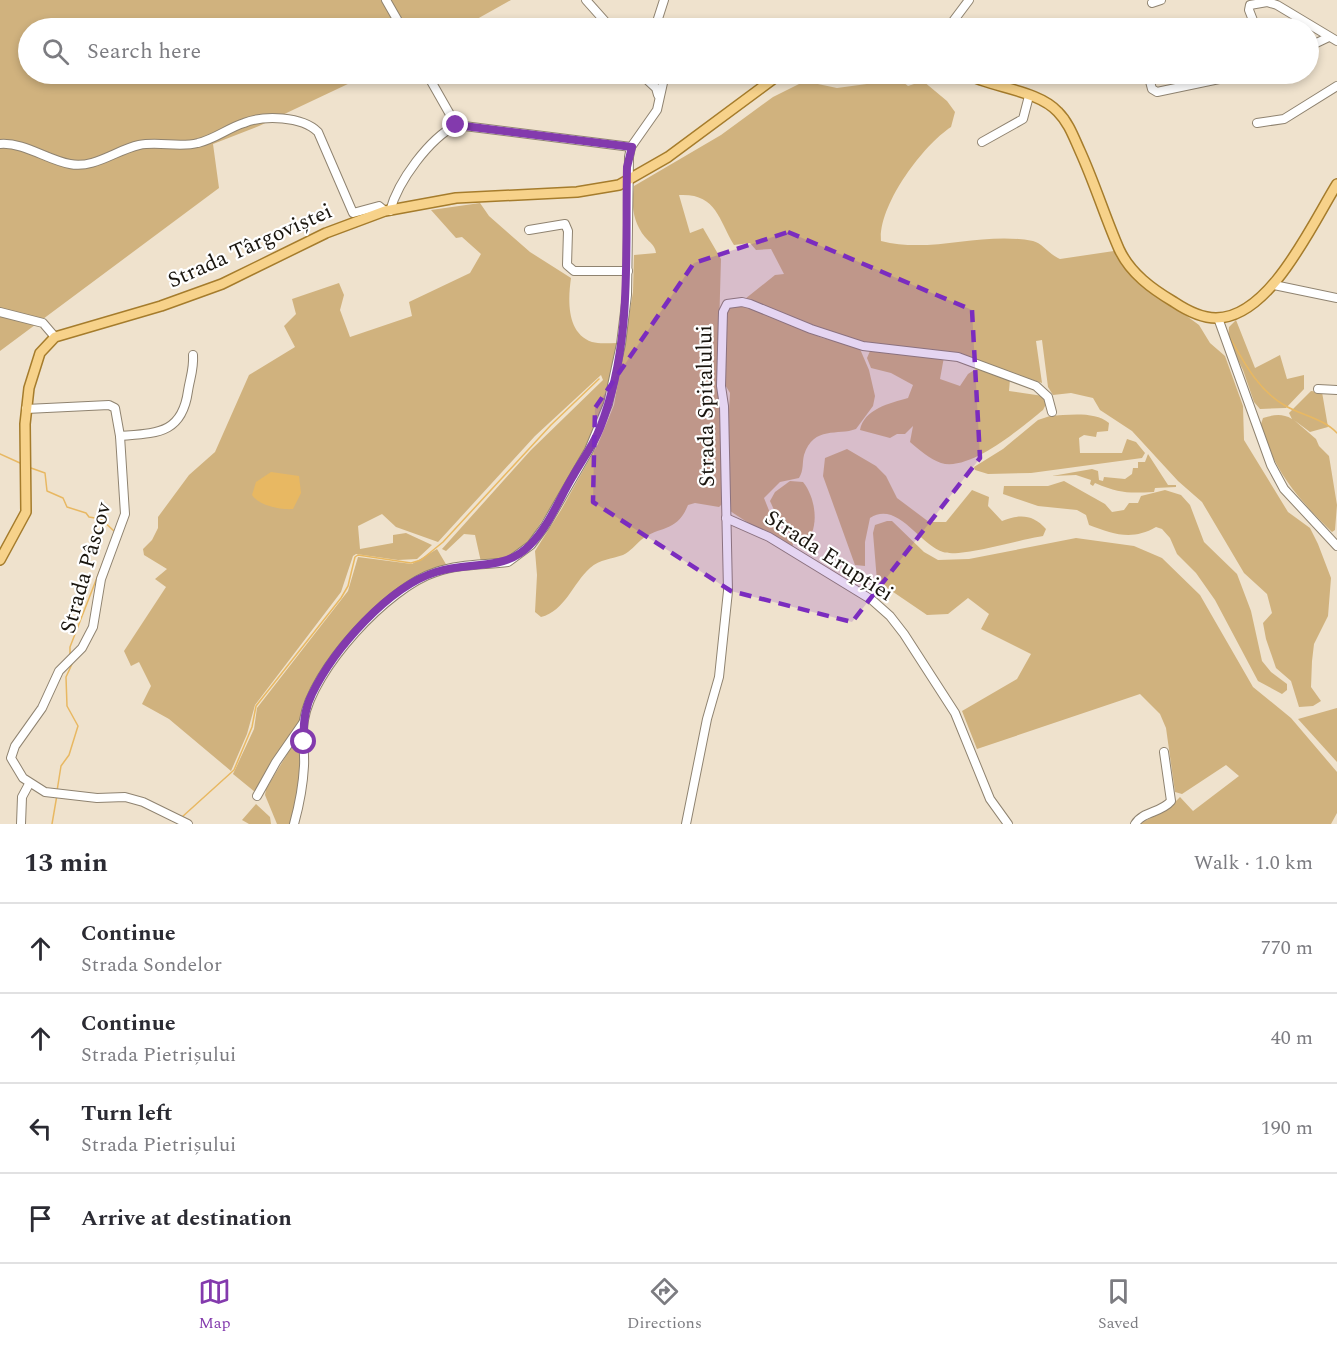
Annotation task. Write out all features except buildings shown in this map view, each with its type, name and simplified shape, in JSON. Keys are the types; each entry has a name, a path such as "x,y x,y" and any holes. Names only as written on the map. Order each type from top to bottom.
{"main road":[{"name":"Strada Târgoviștei","path":"55,337 161,306 222,284 356,217 474,196 595,191 627,181 646,171 766,84"},
{"path":"995,84 1048,104 1064,119 1100,196 1119,249 1130,267 1139,277 1180,306 1200,315 1218,318 1252,305 1274,285 1337,184"},
{"path":"1,554 27,507 26,409 37,361 44,347 55,337"}],"street":[{"path":"386,0 396,18"},
{"path":"586,0 602,18"},
{"path":"658,18 664,0"},
{"path":"956,18 969,0"},
{"path":"1152,3 1161,0"},
{"path":"1252,18 1250,5 1267,2 1277,5 1298,18"},
{"path":"1319,30 1333,39"},
{"path":"433,84 456,125"},
{"path":"654,84 659,97"},
{"path":"257,796 276,762 303,722 312,693 354,634 402,588 435,572 508,562 531,545 545,526 590,450 605,412 621,344 628,271 627,181 632,147 652,118 662,84"},
{"path":"1151,84 1152,89 1157,92 1195,84"},
{"path":"1257,123 1284,119 1337,86"},
{"path":"982,142 1023,119 1029,96"},
{"path":"0,144 15,146 69,164 81,165 137,145 196,144 245,122 284,119 308,124 318,132 356,217"},
{"path":"387,211 430,144 456,125 632,147"},
{"path":"529,230 565,224 568,231 567,265 574,271 628,271"},
{"path":"1274,285 1337,298"},
{"name":"Strada Spitalului","path":"686,824 707,719 719,677 728,591 724,406 721,386 724,308 732,302 750,304 810,329 863,346 958,357 1036,386 1048,397 1052,412"},
{"path":"0,312 43,323 55,337"},
{"path":"1218,318 1271,465 1284,489 1337,546"},
{"path":"120,436 149,434 167,429 177,422 187,402 194,370 193,355"},
{"path":"1318,389 1337,390"},
{"name":"Strada Pâscov","path":"26,409 112,406 118,415 126,501 123,524 100,579 88,639 59,671 42,708 12,754 13,763 29,784"},
{"name":"Strada Erupției","path":"726,518 769,537 872,600 890,616 955,713 990,799 1008,824"},
{"path":"294,824 304,768 303,722"},
{"path":"1136,824 1141,817 1165,807 1171,801 1164,752"},
{"path":"21,824 22,797 29,784 45,792 64,796 125,797 142,802 188,824"}],"highlighted area":[{"path":"788,232 972,310 980,458 852,622 731,591 593,502 595,408 694,263"}],"shaded area":[{"path":"0,0 511,0 479,18 18,18 18,84 348,84 259,126 213,144 219,188 0,351"},
{"path":"799,84 818,84 837,88 867,84 906,84 908,86 927,84 947,101 955,112 951,127 915,162 894,195 882,227 881,241 919,245 1014,239 1036,242 1060,259 1114,251 1136,279 1199,325 1210,343 1225,356 1243,406 1244,440 1288,512 1310,528 1331,578 1328,616 1314,644 1312,661 1311,687 1321,701 1313,706 1299,707 1291,681 1276,668 1266,639 1263,623 1272,613 1267,594 1244,573 1202,502 1178,481 1132,431 1100,410 1093,398 1071,393 1053,395 1048,387 1042,340 1036,341 1042,383 957,355 863,343 856,339 828,334 745,299 775,275 784,274 771,249 756,250 750,243 734,245 714,209 701,198 691,195 679,195 690,233 703,228 721,259 718,363 722,407 722,504 719,507 695,503 688,505 684,514 673,524 648,535 623,555 602,561 590,568 563,603 549,614 541,617 535,612 537,575 535,551 598,444 614,405 633,292 634,255 656,253 635,219 634,186 721,135 773,97"},
{"path":"480,203 489,216 530,252 571,278 569,305 577,331 584,338 595,343 617,343 606,398 597,423 574,469 531,538 509,556 481,562 475,535 464,534 446,551 442,549 531,450 603,380 601,375 535,436 438,542 396,527 382,514 358,526 360,549 393,543 393,535 406,533 432,545 417,559 398,560 356,554 353,556 341,592 255,705 247,734 231,771 169,719 142,704 151,686 139,662 131,666 124,651 166,587 155,579 167,569 144,555 143,549 152,540 158,528 158,517 189,475 215,452 249,375 295,347 284,326 296,314 292,299 339,283 344,295 340,310 350,337 412,316 409,302 470,273 481,254 462,237 456,238 431,210"},
{"path":"747,304 822,338 854,345 860,349 869,370 875,396 873,406 856,429 827,433 814,439 804,455 799,478 780,482 764,498 770,513 793,544 792,549 728,509 727,444 730,393 724,383 725,315 729,307"},
{"path":"1236,320 1255,368 1280,355 1287,379 1304,375 1304,389 1286,408 1260,409 1254,402 1243,370 1228,340 1229,327"},
{"path":"870,351 944,357 940,379 960,386 968,374 979,367 1010,379 1009,391 1043,396 1046,404 1043,410 1022,427 980,455 953,464 941,463 910,442 913,426 905,434 897,434 890,438 860,430 862,423 872,412 908,398 913,385 891,373 871,368 867,358"},
{"path":"1311,391 1322,392 1328,427 1310,432 1294,420 1316,439 1319,446 1329,456 1337,505 1335,530 1332,532 1289,484 1266,441 1261,424 1263,418 1274,415 1292,419 1289,413"},
{"path":"1089,415 1109,423 1108,431 1097,432 1096,437 1084,435 1079,438 1080,453 1122,453 1127,439 1136,442 1145,453 1142,458 1031,473 988,474 975,470 974,467 1003,449 1038,420 1050,416"},
{"path":"847,449 876,466 886,476 897,498 929,522 946,522 972,490 989,497 988,506 1002,521 1020,516 1026,517 1036,520 1046,529 1043,536 951,553 934,548 899,519 880,514 870,518 865,542 865,566 855,565 823,476 825,458"},
{"path":"1148,454 1168,485 1176,485 1176,487 1155,488 1154,492 1125,492 1095,483 1093,486 1090,484 1091,480 1076,475 1052,476 1092,469 1098,471 1099,480 1103,481 1104,477 1125,479 1132,474 1133,468 1138,468 1138,462 1145,462"},
{"path":"271,472 299,476 301,493 293,509 271,506 260,502 252,495 256,482"},
{"path":"790,481 803,482 811,497 815,514 809,539 803,545 798,546 770,501 775,492"},
{"path":"1064,481 1105,504 1112,512 1124,510 1129,503 1138,503 1141,496 1165,490 1181,495 1190,505 1204,542 1237,574 1251,611 1262,661 1271,672 1287,684 1287,690 1282,694 1258,681 1215,600 1196,573 1177,554 1170,538 1162,529 1156,527 1139,534 1122,535 1089,525 1086,515 1077,510 1038,506 1003,494 1004,486 1048,486"},
{"path":"892,521 924,552 938,560 969,559 1076,538 1134,546 1162,558 1200,595 1253,687 1291,718 1337,772 1337,813 1331,824 1139,824 1168,809 1180,797 1193,811 1239,776 1226,765 1182,794 1175,792 1166,728 1160,714 1140,694 977,749 962,711 1017,679 1031,654 981,629 989,614 968,598 948,614 927,615 877,581 873,533 875,525"},
{"path":"437,549 447,566 403,584 355,631 317,681 303,716 255,792 233,774 254,729 257,708 348,591 358,557 412,564"},
{"path":"1337,708 1337,762 1298,719"},
{"path":"300,738 302,767 292,824 277,824 265,795 266,789 295,741"},
{"path":"256,804 270,817 271,824 249,824 242,820"}],"waterway":[{"path":"1229,336 1252,374 1274,399 1318,420 1337,433"},
{"path":"182,817 234,770 252,727 256,706 341,598 348,586 355,557 358,555 411,563 421,560 443,542 551,425 599,379"},
{"path":"0,454 20,463"},
{"path":"31,468 45,473 47,491 63,498 67,507 86,513 89,517 101,519 114,531"},
{"path":"70,656 70,647 107,552"},
{"path":"57,791 61,766 69,755 78,726 67,706 66,677 72,664"},
{"path":"52,824 57,795"}],"route":[{"path":"304,742 303,722 312,693 354,634 402,588 435,572 508,562 531,545 545,526 573,475 590,450 600,428 614,380 627,295 627,167 632,147 456,125"}]}
